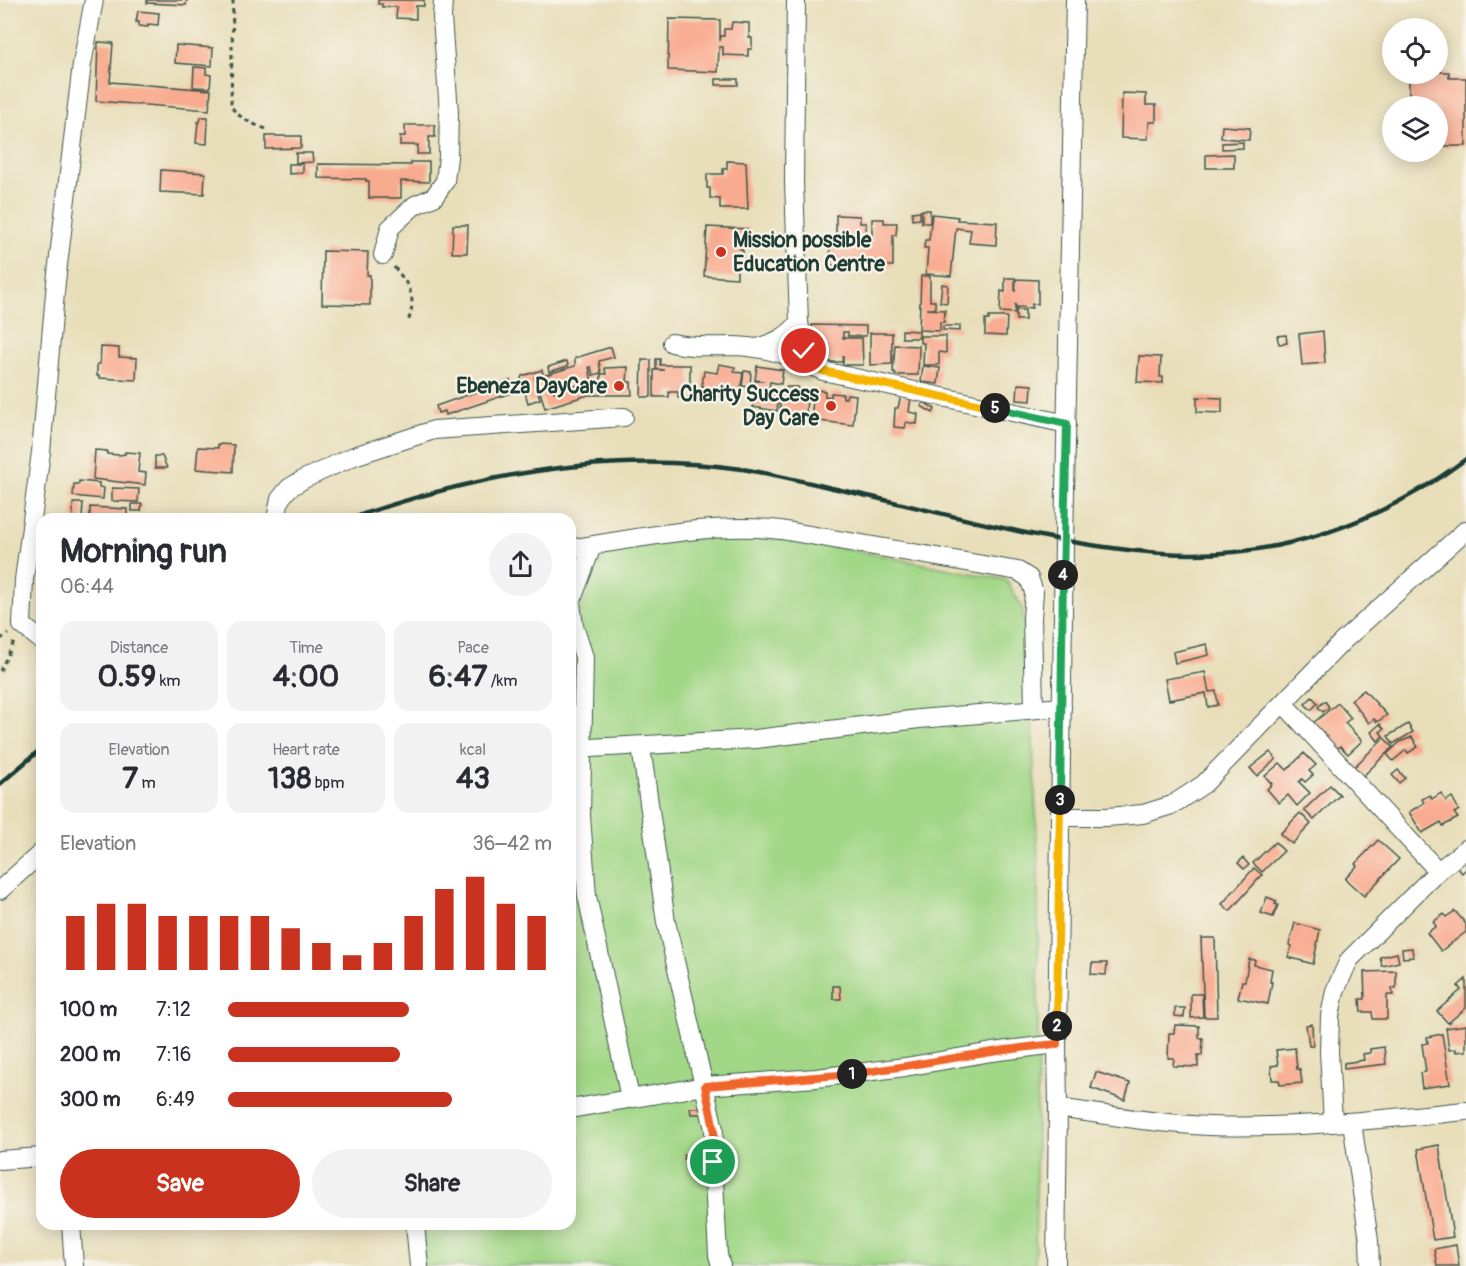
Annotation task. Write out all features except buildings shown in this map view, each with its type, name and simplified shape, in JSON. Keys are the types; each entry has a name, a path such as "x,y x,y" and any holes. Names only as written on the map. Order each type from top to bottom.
{"street":[{"path":"36,636 22,625 24,580 41,452 56,282 82,64 94,0"},
{"path":"383,255 390,228 415,205 434,197 445,181 449,112 442,18 443,0"},
{"path":"796,0 794,182 799,322 806,364"},
{"path":"1056,1266 1060,817 1075,0"},
{"path":"758,348 782,339 792,332 799,322"},
{"path":"672,343 684,346 758,348 793,356 823,371 1067,424"},
{"path":"277,513 280,499 289,488 304,479 354,456 434,429 624,417"},
{"path":"576,548 725,528 764,528 899,550 983,567 1018,571 1029,578 1034,592 1032,618 1034,708"},
{"path":"1060,817 1143,814 1172,805 1204,784 1343,641 1466,530"},
{"path":"576,588 591,546"},
{"path":"576,632 584,657 576,749 587,896 630,1098"},
{"path":"1283,703 1438,871"},
{"path":"576,749 756,739 919,719 1062,707"},
{"path":"641,747 666,922 714,1129 713,1162 718,1255 721,1266"},
{"path":"1333,1122 1329,1052 1330,1016 1335,991 1349,960 1438,871 1466,849"},
{"path":"0,890 36,857"},
{"path":"576,1108 705,1086 816,1078 1057,1044"},
{"path":"1058,1108 1177,1124 1211,1126 1352,1122 1466,1111"},
{"path":"1352,1122 1369,1242 1370,1266"},
{"path":"0,1160 36,1157"},
{"path":"71,1230 74,1266"},
{"path":"416,1230 419,1266"}],"path":[{"path":"233,0 231,106 235,112 248,121 269,130"},
{"path":"383,255 409,286 412,311 408,322"},
{"path":"0,671 22,625"}],"green space":[{"path":"722,534 807,541 1006,580 1022,607 1030,668 1038,864 1035,1266 420,1266 417,1230 576,1230 576,556 603,549"}],"railway":[{"path":"367,513 444,490 542,470 592,465 692,464 769,474 1083,544 1162,553 1204,554 1244,551 1323,534 1397,503 1466,459"},
{"path":"0,784 36,753"}],"place":[{"name":"Mission possible Education Centre","path":"721,252"},
{"name":"Ebeneza DayCare","path":"619,386"},
{"name":"Charity Success Day Care","path":"831,406"}],"route":[{"path":"713,1162 714,1129 705,1086 816,1078 1057,1044 1067,424 823,371 806,364 804,351"}]}
